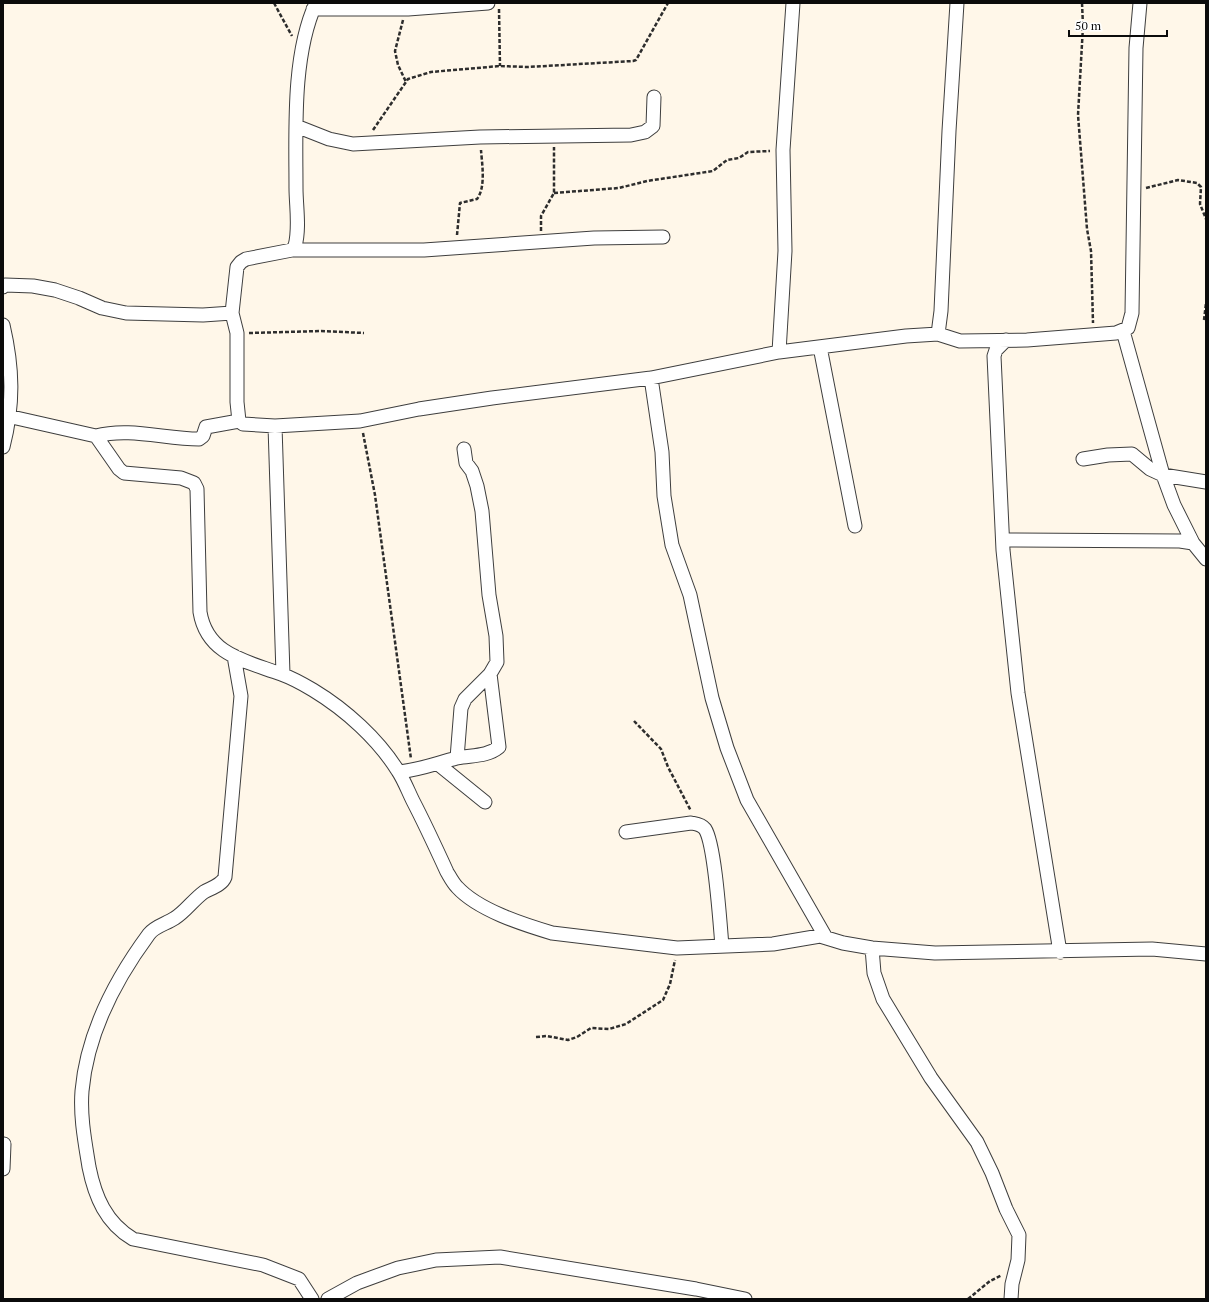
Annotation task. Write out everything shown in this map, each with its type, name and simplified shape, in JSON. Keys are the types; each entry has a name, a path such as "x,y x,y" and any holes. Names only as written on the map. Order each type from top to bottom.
{"street":[{"path":"292,250 297,241 296,126 301,57 314,6 408,9 488,3"},
{"path":"779,352 785,251 783,150 793,3"},
{"path":"938,334 941,311 949,131 957,3"},
{"path":"7,416 96,436 105,434 124,434 199,439 203,436 206,427 239,421 243,424 275,426 360,421 419,409 492,398 651,378 779,352 856,342 938,334 960,341 1093,335 1123,331 1128,328 1132,313 1136,48 1140,3"},
{"path":"296,126 342,143 480,137 631,135 645,132 653,126 654,97"},
{"path":"239,421 237,402 237,333 232,313 237,267 241,262 292,250 457,248 594,238 663,237"},
{"path":"3,287 5,285 26,285 55,290 80,298 102,308 126,313 203,315 232,313"},
{"path":"3,325 10,366 7,416 3,446"},
{"path":"1123,331 1144,406 1152,428 1163,475 1174,505 1192,543 1206,559"},
{"path":"1006,340 996,350 994,356 1003,540 1018,693 1060,952"},
{"path":"820,347 855,526"},
{"path":"651,378 662,452 664,496 672,545 690,595 712,698 727,748 756,816 825,936"},
{"path":"275,426 282,674"},
{"path":"96,436 124,473 181,478 192,481 196,486 198,590 202,624 208,635 217,646 240,661 282,674 307,686 328,700 368,734 406,771 447,872 456,886 470,899 502,914 552,933 678,948 772,944 825,936 843,943 872,948 935,953 1164,949 1206,954"},
{"path":"457,758 461,708 466,699 490,674 497,662 496,636 488,595 485,534 477,486 472,471 466,463 464,449"},
{"path":"1083,459 1108,455 1132,454 1150,469 1163,475 1206,482"},
{"path":"1003,540 1180,541 1192,543"},
{"path":"234,656 241,696 225,877 222,882 192,901 176,917 153,930 118,983 103,1010 92,1039 85,1069 82,1092 82,1121 92,1178 100,1204 118,1229 137,1240 264,1266 280,1271 299,1279 312,1299"},
{"path":"406,771 457,758 479,756 494,750 500,745 490,674"},
{"path":"438,764 484,802"},
{"path":"626,832 698,824 704,827 708,835 722,946"},
{"path":"872,948 874,974 883,998 931,1078 977,1142 1019,1235 1019,1251 1011,1299"},
{"path":"3,1169 4,1144"},
{"path":"328,1299 357,1283 398,1268 436,1260 500,1257 696,1289 745,1299"}],"path":[{"path":"274,3 292,37"},
{"path":"499,3 500,66"},
{"path":"365,142 395,101 408,79 431,72 500,66 528,67 633,61 636,60 668,3"},
{"path":"1082,3 1083,26 1078,114 1090,251 1093,335"},
{"path":"406,82 398,65 395,51 399,29 408,9"},
{"path":"457,248 460,202 477,199 480,195 482,169 480,137"},
{"path":"532,242 540,237 541,216 554,193 554,137"},
{"path":"554,193 619,188 648,181 713,171 727,160 738,158 748,152 783,150"},
{"path":"1134,191 1178,180 1197,182 1201,187 1200,204 1206,219"},
{"path":"1204,320 1206,303"},
{"path":"237,333 321,331 364,333"},
{"path":"360,421 375,495 406,771"},
{"path":"634,721 661,749 668,767 698,824"},
{"path":"536,1037 547,1036 568,1040 577,1037 591,1028 609,1029 626,1024 665,997 678,948"},
{"path":"968,1299 990,1280 1016,1271"}]}
